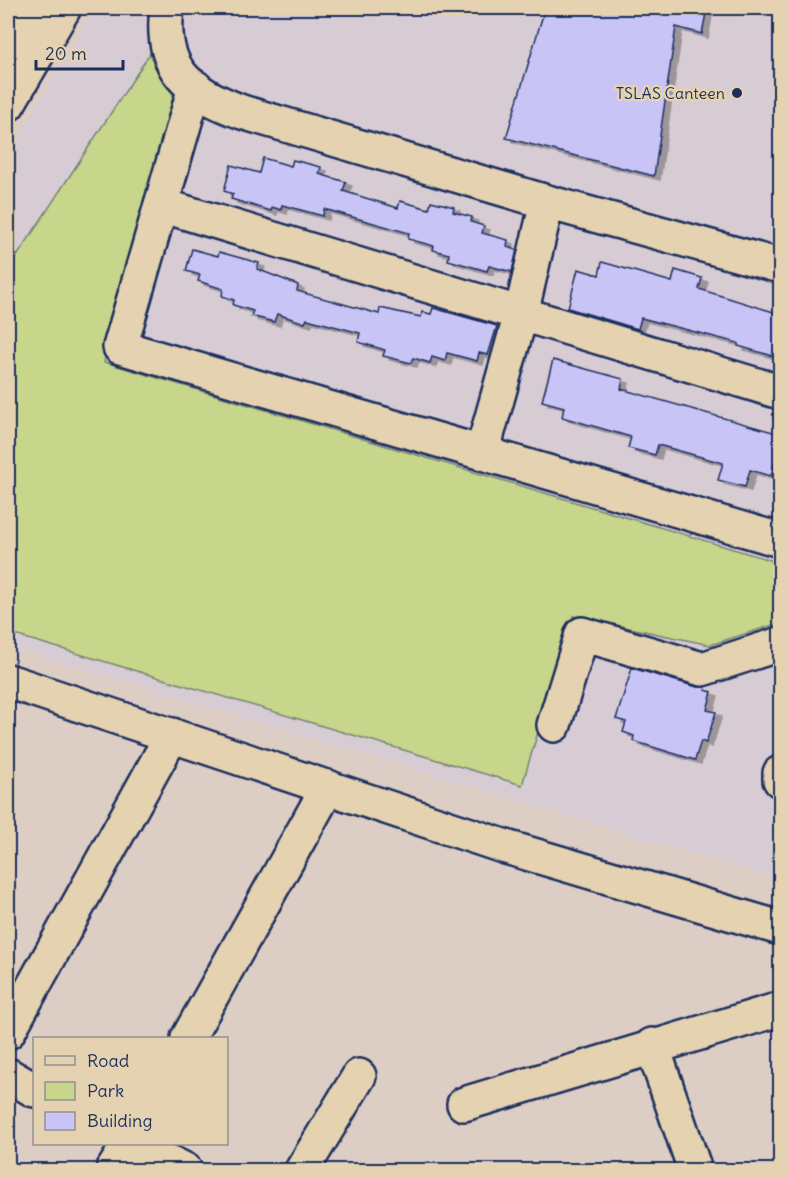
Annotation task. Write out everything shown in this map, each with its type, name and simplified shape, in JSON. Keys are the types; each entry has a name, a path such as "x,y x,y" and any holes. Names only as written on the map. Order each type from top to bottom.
{"street":[{"path":"8,42 28,8"},
{"path":"8,104 64,8"},
{"path":"167,8 164,32 169,58 180,74 214,102 547,202 780,266"},
{"path":"195,87 120,347 780,540"},
{"path":"482,453 521,314 547,202"},
{"path":"161,205 780,392"},
{"path":"554,725 582,634 702,669 780,644"},
{"path":"9,685 172,735 506,847 780,928"},
{"path":"8,1032 172,735"},
{"path":"780,773 780,780"},
{"path":"189,1037 328,787"},
{"path":"464,1104 780,1009"},
{"path":"652,1046 695,1170"},
{"path":"8,1075 33,1089"},
{"path":"302,1170 359,1076"},
{"path":"113,1170 130,1145"},
{"path":"135,1145 185,1170"}],"shaded area":[{"path":"95,8 780,8 780,880 8,646 8,155"}],"green space":[{"path":"164,32 193,95 104,362 780,563 780,623 710,645 573,616 522,785 8,633 8,270"}],"building":[{"path":"545,8 707,8 702,34 676,27 654,176 506,138"},
{"path":"263,158 291,166 293,160 321,167 319,174 346,182 343,191 398,208 400,201 429,209 431,201 454,207 453,212 472,217 471,222 484,226 482,233 508,240 507,247 517,250 512,272 489,266 487,271 448,260 449,254 433,250 434,246 408,239 409,233 324,209 323,216 282,205 281,210 272,207 271,211 231,199 233,194 224,191 231,165 259,173"},
{"path":"192,249 218,256 219,252 259,263 257,269 298,285 297,291 379,314 380,308 421,317 422,312 431,314 433,308 497,326 488,355 479,353 477,361 447,353 445,361 432,357 430,363 413,358 411,363 383,356 385,350 358,342 360,333 307,319 305,323 277,314 274,322 251,316 253,311 233,305 234,300 222,296 223,289 198,281 200,275 186,271"},
{"path":"602,262 672,282 675,270 702,278 699,289 780,314 780,358 738,346 738,343 641,318 638,329 568,308 578,269 599,275"},
{"path":"553,360 623,379 621,389 780,434 780,467 774,465 771,476 750,470 745,487 718,480 723,463 658,445 655,455 628,448 631,437 562,417 564,407 542,401"},
{"path":"632,668 697,687 706,687 705,690 712,692 707,710 716,712 706,743 701,741 695,760 633,741 634,736 623,732 626,722 616,719"}],"place":[{"name":"TSLAS Canteen","path":"737,93"}]}
